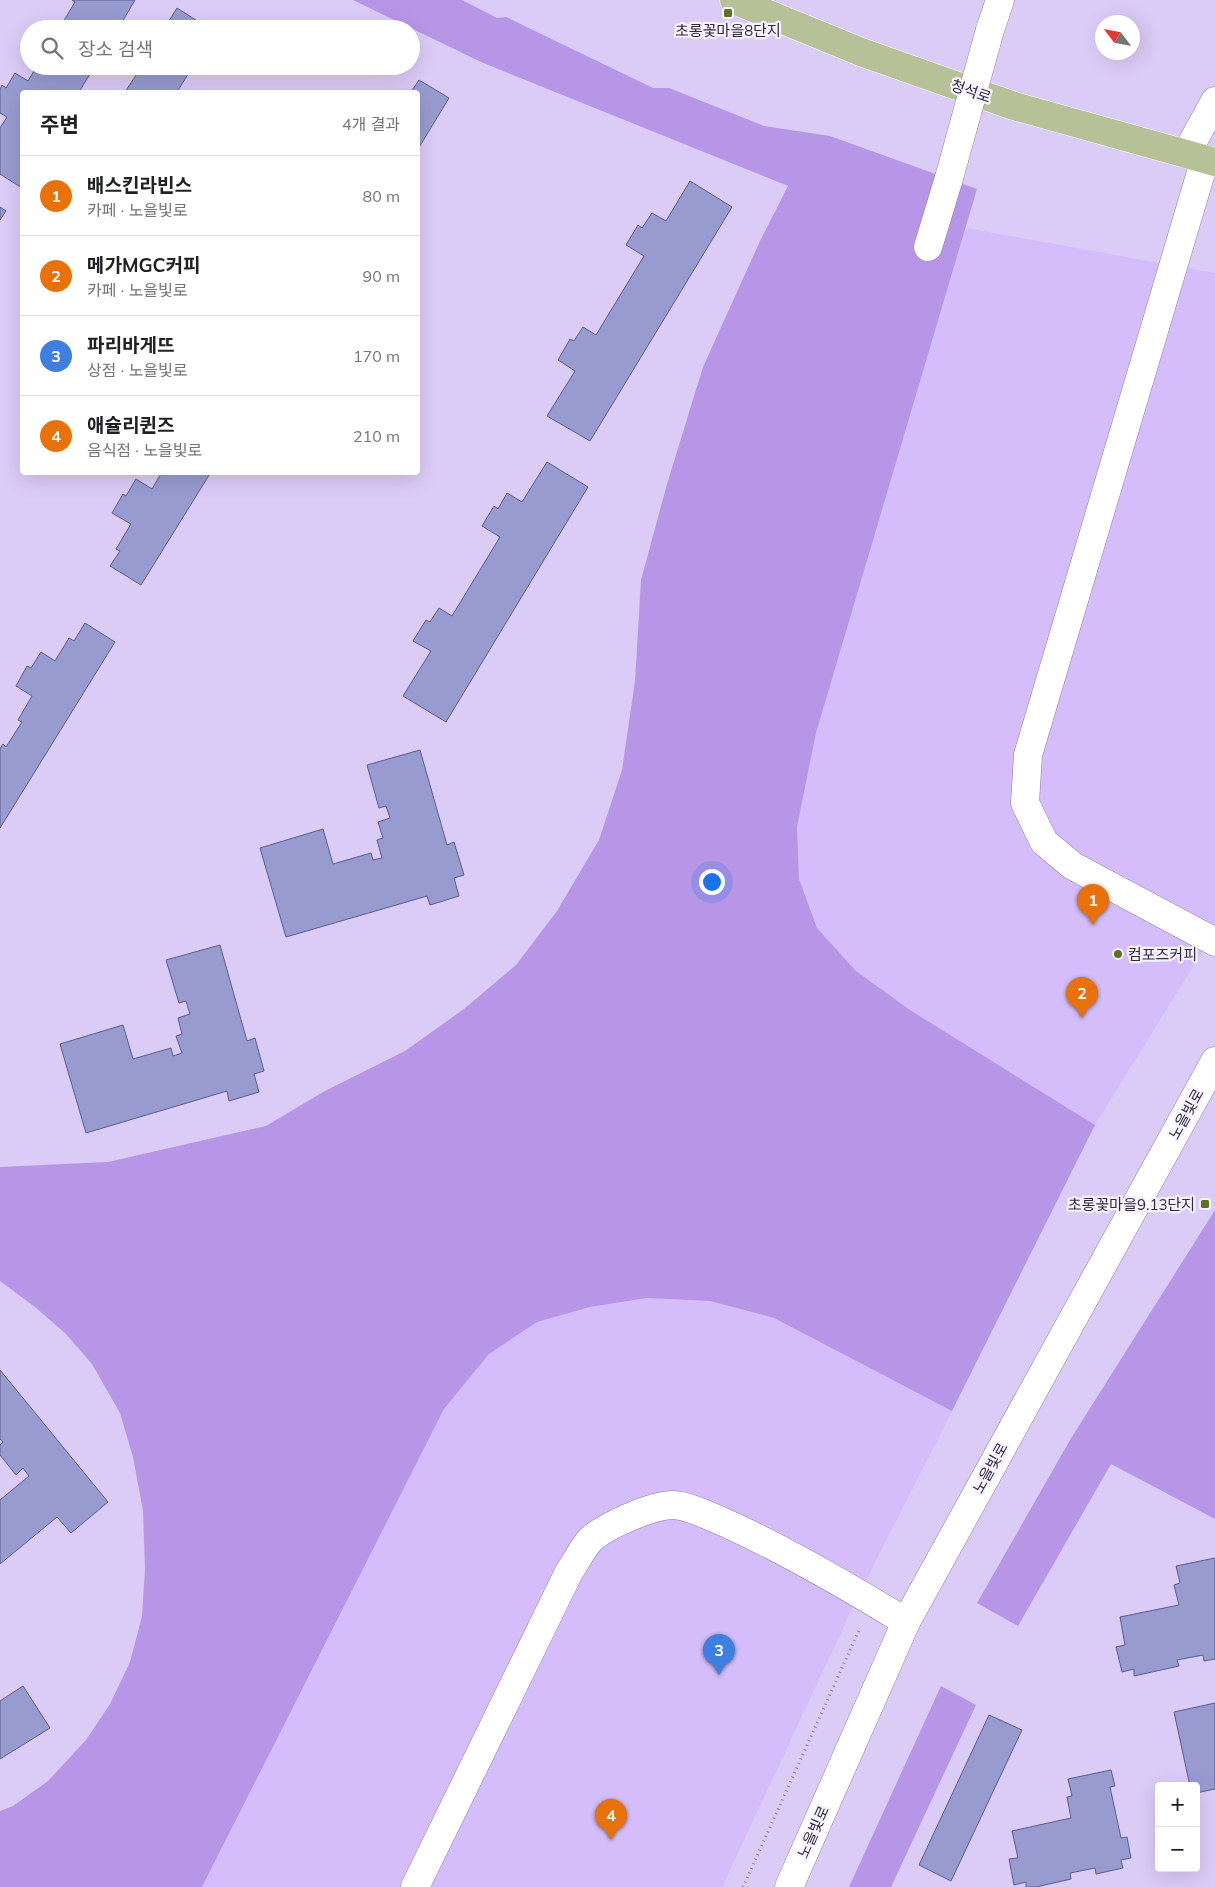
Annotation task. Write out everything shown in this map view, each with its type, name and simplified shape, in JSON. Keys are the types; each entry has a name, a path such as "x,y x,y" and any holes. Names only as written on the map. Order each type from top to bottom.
{"main road":[{"name":"청석로","path":"734,0 861,52 1014,106 1202,158"}],"street":[{"path":"928,247 1000,0"},
{"path":"1215,101 1202,158 1028,755 1025,803 1044,842 1073,866 1215,942"},
{"name":"노을빛로","path":"789,1887 906,1622 1215,1061"},
{"path":"415,1887 569,1572 590,1540 618,1522 640,1513 673,1505 695,1511 745,1532 807,1564 906,1622"}],"path":[{"path":"743,1887 872,1602"}],"shaded area":[{"path":"353,0 462,0 497,18 506,17 653,88 669,88 764,126 830,136 977,189 816,733 797,827 799,879 817,928 856,971 910,1010 1095,1125 952,1411 774,1318 710,1301 647,1298 590,1307 537,1322 489,1354 444,1409 202,1887 0,1887 0,1811 13,1806 48,1781 86,1740 110,1704 130,1662 142,1616 145,1569 143,1511 133,1457 120,1413 92,1364 66,1334 35,1307 0,1281 0,1167 108,1162 266,1126 323,1092 405,1051 464,1009 516,965 557,911 599,840 622,770 635,681 641,580 667,484 703,367 760,241 788,186 481,62 420,32 420,20 394,20"},
{"path":"966,228 1215,273 1215,931 1095,1125 910,1010 856,971 817,928 799,879 797,827 816,733"},
{"path":"1215,1210 1215,1519 1111,1464 1018,1626 977,1603 1070,1440"},
{"path":"648,1298 710,1301 774,1318 952,1411 859,1594 722,1887 202,1887 444,1409 489,1354 537,1322 590,1307"},
{"path":"941,1686 976,1705 891,1887 849,1887"}],"building":[{"path":"72,0 135,0 123,20 64,20 75,2"},
{"path":"177,8 196,20 170,20"},
{"path":"15,73 28,81 32,75 89,75 80,90 20,90 20,187 0,174 0,128 7,117 0,113 0,89 2,85 6,88"},
{"path":"136,75 187,75 178,90 126,90"},
{"path":"419,80 449,98 420,146 420,90 412,90"},
{"path":"690,181 732,207 590,441 547,416 575,371 558,360 570,339 574,341 583,327 596,335 644,256 626,245 638,225 642,228 652,213 666,221"},
{"path":"0,207 6,211 0,220"},
{"path":"547,462 588,487 446,722 403,696 431,651 413,641 426,620 430,622 439,608 452,616 500,537 482,526 494,506 498,509 507,493 522,502"},
{"path":"160,475 209,475 141,585 110,566 120,551 116,549 131,524 112,513 123,494 126,496 136,479 152,489"},
{"path":"85,623 115,642 0,828 0,749 3,744 6,747 22,722 18,720 32,696 16,686 27,666 31,668 41,652 55,661 69,638 74,641"},
{"path":"420,750 447,845 454,842 464,875 454,878 459,896 430,905 427,896 286,937 260,848 323,829 333,864 371,853 373,860 382,858 377,840 383,838 378,822 390,818 386,806 379,808 367,765"},
{"path":"220,945 247,1041 255,1038 264,1071 254,1074 259,1092 229,1101 227,1091 86,1133 60,1044 123,1025 133,1059 171,1048 173,1056 182,1053 176,1036 182,1034 178,1018 190,1014 186,1001 179,1003 166,960"},
{"path":"0,1370 108,1502 71,1533 57,1517 0,1564 0,1500 29,1476 23,1468 16,1475 0,1455 0,1445 3,1442 0,1439"},
{"path":"1215,1558 1215,1659 1204,1661 1203,1655 1177,1660 1179,1666 1134,1676 1134,1669 1122,1672 1116,1647 1125,1645 1120,1617 1179,1605 1174,1585 1180,1583 1176,1566"},
{"path":"23,1686 50,1728 0,1759 0,1701"},
{"path":"1215,1703 1215,1789 1200,1792 1200,1782 1189,1782 1174,1712"},
{"path":"989,1715 1022,1730 951,1881 919,1865"},
{"path":"1111,1770 1115,1786 1110,1787 1121,1838 1127,1837 1131,1858 1121,1860 1123,1868 1096,1874 1095,1868 1070,1873 1071,1879 1036,1887 1026,1887 1026,1882 1014,1885 1009,1859 1018,1858 1012,1831 1071,1818 1067,1797 1072,1796 1068,1779"}],"place":[{"name":"초롱꽃마을8단지","path":"728,13"},
{"name":"배스킨라빈스","path":"1093,925"},
{"name":"컴포즈커피","path":"1118,954"},
{"name":"메가MGC커피","path":"1082,1018"},
{"name":"초롱꽃마을9.13단지","path":"1205,1204"},
{"name":"파리바게뜨","path":"719,1675"},
{"name":"애슐리퀸즈","path":"611,1840"}]}
